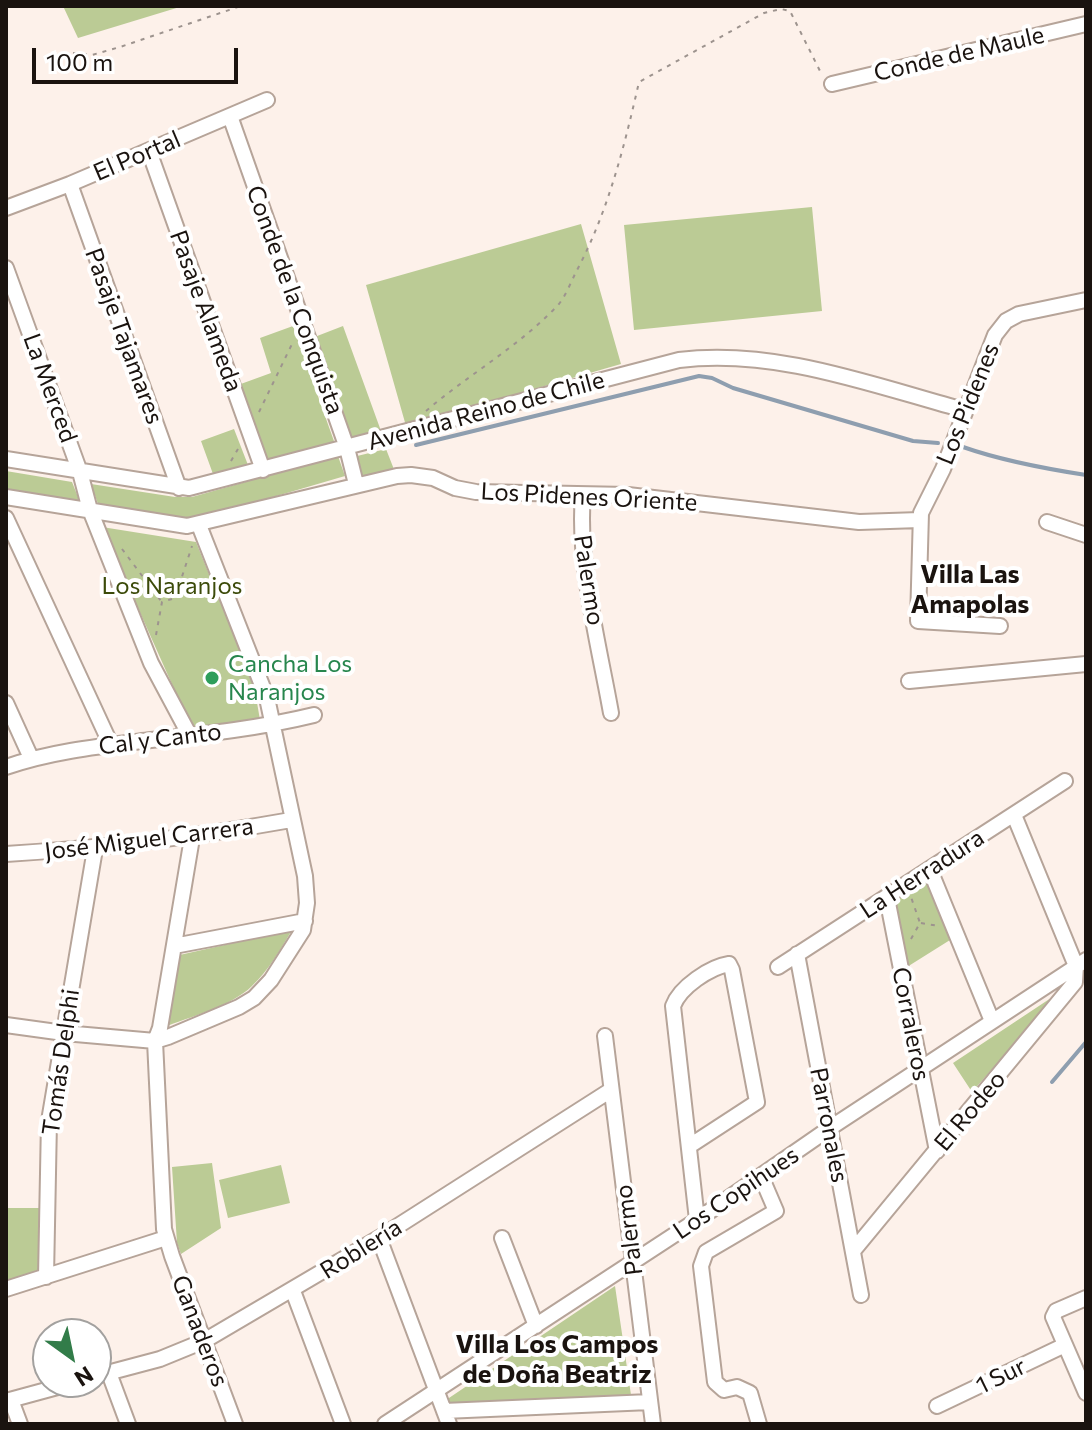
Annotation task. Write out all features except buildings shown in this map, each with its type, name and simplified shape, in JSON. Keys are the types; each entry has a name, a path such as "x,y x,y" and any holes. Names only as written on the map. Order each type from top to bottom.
{"street":[{"name":"Conde de Maule","path":"832,84 1086,24"},
{"name":"El Portal","path":"6,208 267,100"},
{"name":"Conde de la Conquista","path":"230,116 347,448 356,484"},
{"name":"Pasaje Alameda","path":"149,151 263,470"},
{"name":"Pasaje Tajamares","path":"70,184 179,488"},
{"name":"La Merced","path":"6,268 80,472 90,510 151,663 190,736"},
{"name":"Los Pidenes","path":"920,520 923,506 943,469 995,335 1006,321 1027,312 1086,300"},
{"name":"Avenida Reino de Chile","path":"6,459 179,488 263,470 679,360 705,357 781,362 964,410"},
{"name":"Los Pidenes Oriente","path":"356,484 411,475 433,478 455,488 476,492 641,496 859,522 920,520"},
{"name":"Avenida Reino de Chile","path":"6,497 174,525 199,525 356,484"},
{"name":"Palermo","path":"583,495 581,524 585,561 611,713"},
{"path":"6,518 111,745"},
{"path":"920,520 918,621 1000,626"},
{"path":"1047,522 1086,535"},
{"path":"6,1025 155,1041 254,998 286,960 305,921 305,876 273,725 258,671 199,525"},
{"path":"909,681 1086,664"},
{"path":"6,703 31,758"},
{"name":"Cal y Canto","path":"6,767 31,758 273,725 314,715"},
{"name":"La Herradura","path":"778,967 1065,781"},
{"path":"1014,815 1081,963"},
{"name":"José Miguel Carrera","path":"6,854 95,849 192,838 291,820"},
{"name":"Ganaderos","path":"192,838 155,1041 161,1193 166,1238 235,1424"},
{"name":"Tomás Delphi","path":"46,1277 49,1121 95,849"},
{"path":"930,870 992,1021"},
{"name":"Corraleros","path":"887,898 937,1151"},
{"path":"174,946 305,921"},
{"name":"Parronales","path":"797,954 861,1295"},
{"name":"Los Copihues","path":"385,1424 1081,963"},
{"name":"El Rodeo","path":"853,1251 1070,992 1081,963"},
{"path":"691,1145 757,1102 729,964 719,966 685,989 673,1006 697,1220"},
{"name":"Palermo","path":"605,1036 653,1424"},
{"name":"Roblería","path":"112,1372 160,1359 204,1341 293,1291 611,1090"},
{"path":"759,1424 750,1393 737,1387 724,1390 715,1382 701,1266 706,1252 776,1211 761,1176"},
{"path":"6,1289 166,1238"},
{"path":"379,1238 446,1418 650,1402"},
{"path":"502,1238 536,1326"},
{"path":"293,1291 343,1424"},
{"path":"1086,1298 1054,1314 1086,1393"},
{"name":"1 Sur","path":"937,1406 1065,1345"},
{"path":"20,1424 8,1400 32,1394"},
{"path":"112,1394 128,1424"}],"path":[{"path":"73,53 92,55 241,6"},
{"path":"406,433 420,416 452,389 513,347 561,302 590,247 620,168 639,82 764,13 781,9 790,11 822,75 832,84"},
{"path":"219,481 249,432 302,323"},
{"path":"162,602 175,598 199,525"},
{"path":"120,547 162,602 156,633"},
{"path":"899,961 920,923 907,885"}],"green space":[{"path":"63,6 183,6 78,38"},
{"path":"812,207 822,311 634,330 624,225"},
{"path":"581,224 621,364 406,426 366,285"},
{"path":"293,326 335,444 265,461 238,385 271,373 260,338"},
{"path":"343,326 381,431 348,441 312,338"},
{"path":"234,429 248,465 213,474 201,441"},
{"path":"386,449 395,472 360,479 353,457"},
{"path":"338,456 345,476 198,519 180,521 98,504 91,484 192,497"},
{"path":"6,471 72,482 80,502 6,490"},
{"name":"Los Naranjos","path":"102,527 196,542 254,685 260,720 191,727"},
{"path":"926,880 950,940 907,967 895,900"},
{"path":"292,930 269,967 243,993 222,1005 162,1028 175,956"},
{"path":"1060,992 972,1092 953,1063"},
{"path":"212,1163 221,1228 181,1254 177,1243 172,1167"},
{"path":"281,1165 290,1203 228,1218 219,1180"},
{"path":"6,1208 42,1208 41,1269 6,1281"},
{"path":"615,1286 631,1395 450,1407 446,1400"}],"waterway":[{"path":"416,445 699,376 913,441 938,443"},
{"path":"963,447 1024,464 1086,475"},
{"path":"1052,1082 1086,1042"}],"place":[{"name":"Cancha Los Naranjos","path":"212,678"}],"district":[{"name":"Villa Las Amapolas","path":"970,589"},
{"name":"Villa Los Campos de Doña Beatriz","path":"557,1359"}]}
